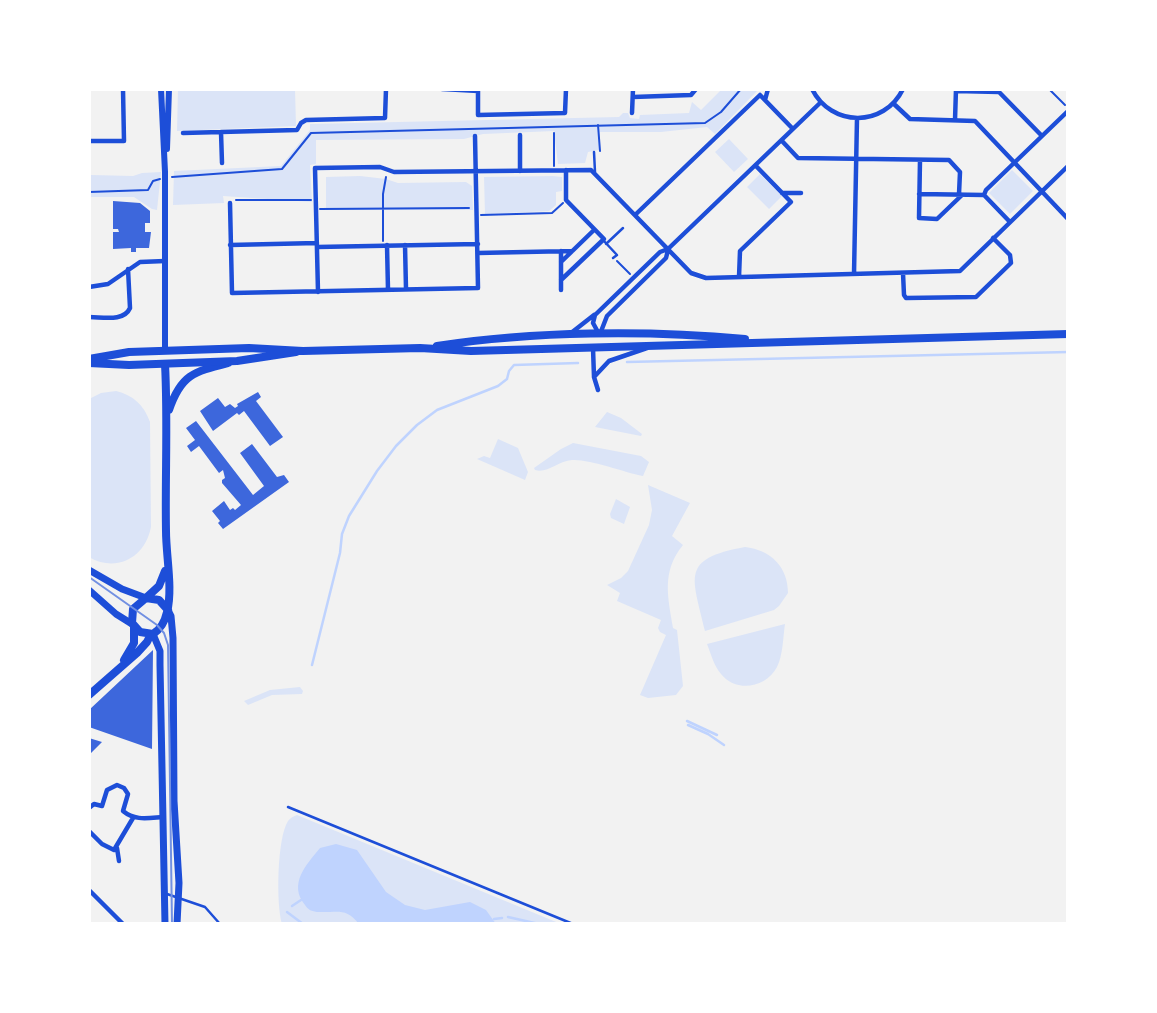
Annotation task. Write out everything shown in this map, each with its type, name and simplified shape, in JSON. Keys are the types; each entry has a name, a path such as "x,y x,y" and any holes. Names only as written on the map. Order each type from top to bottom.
{"main road":[{"path":"89,361 121,353 249,348 303,351 420,348 471,351 1068,334"},
{"path":"600,335 612,348"},
{"path":"593,348 600,335"},
{"path":"420,348 470,341 600,335 702,335 783,341"},
{"path":"249,348 267,358"},
{"path":"89,695 146,644 152,634 162,626 168,610 165,351"},
{"path":"89,361 165,364 237,361 303,351"},
{"path":"166,419 176,392 186,378 203,370 237,361"},
{"path":"120,665 134,643 131,616 133,608 161,582 167,565"},
{"path":"89,570 122,589 159,600 171,616 177,924"},
{"path":"89,590 140,632 152,634"},
{"path":"152,634 160,651 165,924"}],"street":[{"path":"89,141 124,140 123,89"},
{"path":"161,89 165,172"},
{"path":"165,351 165,172 169,89"},
{"path":"183,133 297,131 302,122 309,120 385,118 386,89"},
{"path":"442,89 478,90 478,115 565,113 566,89"},
{"path":"632,113 633,89"},
{"path":"633,97 691,95 696,89"},
{"path":"765,100 768,89"},
{"path":"812,89 820,103 836,114 857,118 870,117 894,104 903,89"},
{"path":"955,120 956,90 1000,93 1042,136"},
{"path":"635,215 760,95 793,130"},
{"path":"567,336 595,315 660,251 668,249 820,103"},
{"path":"894,104 910,119 975,121 1068,219"},
{"path":"984,195 1068,110"},
{"path":"854,274 857,118"},
{"path":"221,132 222,163"},
{"path":"520,135 520,171"},
{"path":"229,202 232,293 478,288 475,136"},
{"path":"782,141 798,158 949,160 960,172 961,194 937,219 919,218 920,160"},
{"path":"739,277 740,251 791,202 755,166"},
{"path":"318,292 315,168 380,167 394,172 590,170 595,172 690,272 698,277 739,277 960,271 1068,166"},
{"path":"561,279 605,242 566,200 566,170"},
{"path":"782,193 801,193"},
{"path":"919,194 984,195 1010,222"},
{"path":"561,262 594,230"},
{"path":"903,273 906,299 976,297 1011,262 1010,255 993,238"},
{"path":"230,245 478,244"},
{"path":"385,245 388,290"},
{"path":"405,245 406,289"},
{"path":"600,335 607,316 666,258 668,249"},
{"path":"561,251 561,290"},
{"path":"478,253 572,251"},
{"path":"89,286 106,285 142,261 165,261"},
{"path":"89,317 120,317 128,313 128,269"},
{"path":"634,277 640,283"},
{"path":"595,315 593,323 600,335"},
{"path":"594,377 609,361 651,347"},
{"path":"593,348 594,377 598,390"},
{"path":"89,808 94,804 102,806 107,790 113,785 121,786 128,794 123,811 133,818 164,817"},
{"path":"119,861 117,848 133,818"},
{"path":"89,831 111,850 117,848"},
{"path":"89,890 123,924"}],"lane":[{"path":"594,152 595,172"},
{"path":"613,258 617,255 605,242 624,228"},
{"path":"288,807 573,924"},
{"path":"166,894 205,907 220,924"}],"path":[{"path":"89,192 148,190 153,181 182,175 282,169 311,132 705,122 721,112 741,89"},
{"path":"1049,89 1068,110"},
{"path":"598,125 600,158"},
{"path":"554,133 555,170"},
{"path":"385,245 383,194 388,170"},
{"path":"229,202 316,200"},
{"path":"478,215 552,213 566,200"},
{"path":"316,209 477,208"},
{"path":"613,258 634,277"}],"shaded area":[{"path":"178,89 295,89 296,126 177,131"},
{"path":"722,89 759,89 715,134 707,127 661,132 600,132 599,150 588,152 585,163 558,164 554,131 483,134 464,139 316,140 316,164 310,165 312,202 223,196 224,203 173,205 174,171 281,166 310,130 310,124 619,117 623,113 628,113 630,118 639,119 640,115 689,113 692,102 701,110"},
{"path":"729,139 748,159 734,172 715,152"},
{"path":"1012,170 1033,191 1010,214 989,193"},
{"path":"89,171 91,175 133,176 161,172 157,210 134,197 89,197"},
{"path":"760,174 782,196 769,209 747,187"},
{"path":"360,176 398,183 466,182 472,186 473,210 326,210 326,177"},
{"path":"484,177 562,177 562,191 556,192 556,205 549,211 485,214"},
{"path":"116,391 137,402 150,422 151,527 143,547 136,554 119,563 109,563 89,557 89,399 101,393"},
{"path":"607,412 621,418 642,434 641,436 595,427"},
{"path":"498,439 518,448 528,472 525,480 477,459 484,456 490,458"},
{"path":"573,443 641,456 649,462 643,476 579,460 535,470 534,468"},
{"path":"648,485 690,503 672,536 683,545 671,565 668,585 673,628 677,630 683,686 676,695 648,698 640,695 666,635 658,628 661,620 617,601 620,593 607,585 628,571 649,525 652,510"},
{"path":"616,499 630,507 624,524 611,518"},
{"path":"745,547 763,552 776,561 785,575 788,593 774,610 705,631 697,597 696,573 700,565 709,558"},
{"path":"785,624 779,662 766,680 742,686 727,680 719,671 707,644"},
{"path":"300,687 302,694 272,695 248,705 244,701 270,690"},
{"path":"297,815 561,924 282,924 278,887 282,841 288,821"}],"water":[{"path":"336,844 357,850 386,892 405,905 425,910 470,902 486,910 496,924 359,924 345,913 311,910 306,907 298,890 301,875 320,848"}],"building":[{"path":"113,201 140,203 150,211 150,223 145,223 145,232 151,232 149,248 136,248 136,252 131,252 131,248 113,249 113,232 119,232 118,229 113,229"},
{"path":"258,392 261,397 256,401 283,437 270,446 244,411 239,415 237,413 213,431 200,411 218,398 225,407 230,404 235,408 237,404"},
{"path":"196,421 253,495 264,486 240,453 252,444 277,477 284,475 289,482 223,529 212,511 224,501 230,510 241,505 222,483 225,478 223,470 219,473 199,446 191,452 187,446 195,440 186,428"},
{"path":"153,650 152,749 89,727 89,710"},
{"path":"89,738 102,742 89,755"}],"waterway":[{"path":"627,362 1068,352"},
{"path":"312,665 340,553 342,534 349,516 396,446 437,410 498,386 507,379 514,365 578,363"},
{"path":"687,721 717,735"},
{"path":"688,725 724,745"},
{"path":"292,906 301,900"},
{"path":"287,912 303,924"},
{"path":"508,917 539,924"},
{"path":"494,919 502,918"}],"tram line":[{"path":"89,577 157,625 164,633 168,645 172,924"}]}
